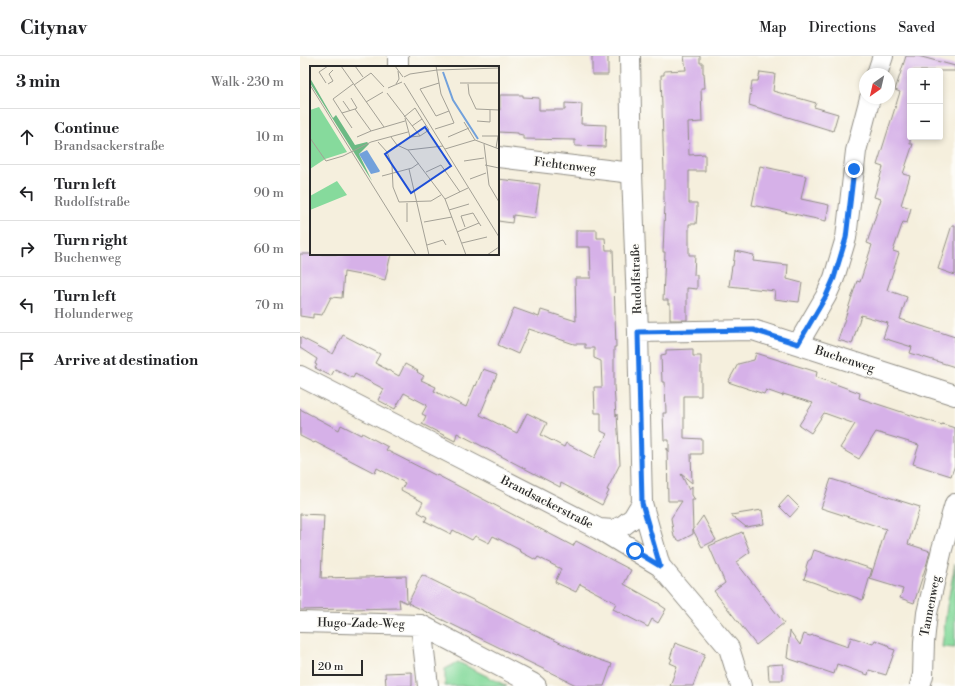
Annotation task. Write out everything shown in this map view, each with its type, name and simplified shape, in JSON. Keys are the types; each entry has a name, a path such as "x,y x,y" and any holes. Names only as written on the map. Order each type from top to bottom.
{"street":[{"name":"Rudolfstraße","path":"630,56 642,503 660,566"},
{"path":"879,68 883,56"},
{"path":"798,344 826,296 834,278 846,238 856,151 868,104"},
{"name":"Fichtenweg","path":"499,156 632,174"},
{"name":"Buchenweg","path":"638,332 753,330 955,395"},
{"name":"Brandsackerstraße","path":"300,376 599,529 660,566 729,648 741,686"},
{"path":"599,529 614,530 624,525 633,518 642,503"},
{"name":"Tannenweg","path":"920,686 923,675 927,613 942,549 955,504"},
{"name":"Hugo-Zade-Weg","path":"300,622 421,625 536,686"},
{"name":"Hugo-Zade-Weg","path":"421,625 428,686"}],"green space":[{"path":"955,564 955,648 942,647 947,606"},
{"path":"458,662 507,686 445,686 445,669"}],"building":[{"path":"592,56 608,56 608,75 592,75"},
{"path":"684,56 700,56 700,63 703,63 705,88 701,88 702,122 688,123 689,155 705,154 705,171 689,171 689,203 697,203 696,224 689,224 689,255 695,255 694,275 697,275 697,289 687,288 687,320 670,320 670,304 668,304 668,300 663,300 665,203 661,75 664,75 664,71 686,70"},
{"path":"906,56 918,56 955,66 955,71 943,71 943,68 907,68 907,140 910,140 910,144 913,144 903,174 910,176 901,205 911,208 907,223 903,222 893,251 899,253 887,290 907,297 900,319 955,337 955,367 910,353 912,347 883,338 888,323 861,315 852,344 838,340 857,281 860,282 872,245 867,243 881,199 874,197 883,167 877,165 900,92 895,90"},
{"path":"760,72 775,74 773,91 816,103 814,107 838,114 833,131 749,105 752,81 758,81"},
{"path":"500,95 523,95 523,97 539,98 539,110 565,110 565,103 582,104 581,124 606,125 605,147 575,146 575,140 523,139 523,135 518,133 499,132"},
{"path":"760,166 806,176 801,199 829,205 826,221 752,205"},
{"path":"499,179 540,184 535,218 513,215 512,223 499,221"},
{"path":"952,225 955,225 955,275 938,269"},
{"path":"576,230 597,230 597,238 605,238 606,250 613,250 616,347 614,347 614,386 620,464 607,490 609,491 602,505 561,483 560,487 457,433 455,441 422,424 426,416 422,414 427,405 404,393 395,409 378,400 384,389 355,374 353,378 335,369 331,376 315,368 317,365 315,364 317,359 300,348 300,337 333,354 343,335 380,354 375,363 399,376 405,364 424,376 421,380 436,387 434,391 466,407 483,369 497,374 480,415 517,433 527,413 547,423 541,435 564,447 566,443 594,458 607,434 601,431 601,413 595,413 594,387 602,386 601,361 594,358 594,348 585,348 585,344 574,344 529,329 518,354 498,345 514,308 539,317 541,310 576,321 575,278 591,278 590,247 576,247"},
{"path":"735,251 754,255 753,261 788,265 787,279 802,283 799,302 774,299 775,291 729,286"},
{"path":"300,254 391,255 385,280 344,272 342,298 331,297 322,315 313,314 313,318 300,316"},
{"path":"693,349 693,356 701,356 701,396 684,396 684,438 702,439 702,454 691,454 692,483 681,474 689,490 692,486 692,495 695,500 692,500 693,534 680,541 674,537 671,518 682,501 668,501 667,448 669,452 669,440 664,440 663,413 666,413 665,382 662,382 661,355 666,354 666,350"},
{"path":"756,353 817,372 816,377 860,393 859,398 955,428 955,465 951,476 913,464 919,445 876,432 859,459 840,448 855,424 824,413 811,433 799,425 813,403 783,394 783,396 766,390 764,394 728,382 738,364 754,360"},
{"path":"300,409 339,430 341,425 361,435 362,433 388,447 386,450 573,546 576,541 631,570 624,584 660,604 666,609 658,623 652,619 648,627 613,609 616,603 580,584 576,592 555,582 561,569 538,557 536,560 493,536 489,543 475,536 472,540 453,530 451,534 425,521 427,517 418,512 423,502 401,490 405,483 377,468 375,473 315,442 314,443 300,436"},
{"path":"831,479 920,507 908,544 930,551 914,603 900,598 903,589 870,579 886,529 821,508"},
{"path":"788,496 799,507 790,517 779,506"},
{"path":"762,510 764,524 746,527 731,515"},
{"path":"300,514 324,515 321,578 406,576 407,603 399,599 400,608 300,610"},
{"path":"703,516 716,540 702,547 693,530"},
{"path":"742,532 750,552 736,562 784,623 756,645 714,591 725,583 709,546"},
{"path":"814,550 872,569 863,600 804,579 808,561 811,559"},
{"path":"422,575 583,654 612,664 604,686 578,686 408,603"},
{"path":"790,631 800,645 804,634 810,636 813,635 848,647 851,637 873,644 875,640 888,645 889,648 895,650 886,675 869,670 868,675 837,664 834,674 787,658"},
{"path":"675,643 705,654 693,686 670,686 677,666 670,663 672,659 670,658"},
{"path":"783,664 783,680 769,680 768,665"},
{"path":"412,672 412,686 386,686 385,673"}],"route":[{"path":"635,551 660,566 642,503 638,332 753,330 798,344 826,296 834,278 846,238 854,169"}]}
